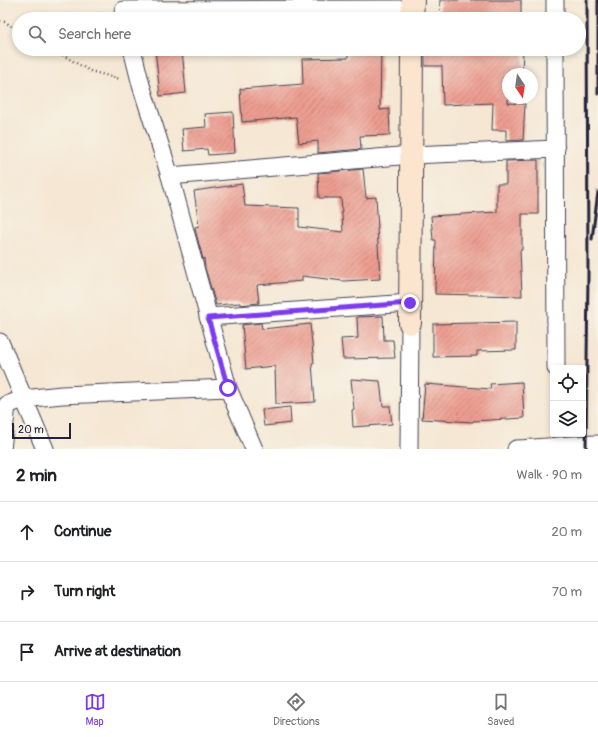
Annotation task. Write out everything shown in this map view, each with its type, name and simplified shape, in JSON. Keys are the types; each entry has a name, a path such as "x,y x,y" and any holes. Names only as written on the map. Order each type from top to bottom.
{"street":[{"path":"555,0 555,12"},
{"path":"123,10 412,9"},
{"path":"134,56 141,85 170,176 228,388 254,449"},
{"path":"410,449 412,56"},
{"path":"555,56 556,365"},
{"path":"170,176 411,156 556,149"},
{"path":"208,318 410,313"},
{"path":"0,342 45,449"},
{"path":"2,449 6,404 23,399 62,395 228,388"},
{"path":"516,449 556,443 598,444"}],"path":[{"path":"0,21 12,26"},
{"path":"64,56 90,71 141,85"}],"building":[{"path":"440,0 521,0 521,12 439,12"},
{"path":"156,56 183,56 186,93 160,96"},
{"path":"348,56 381,56 380,110 389,109 390,135 360,136 361,149 318,153 318,141 299,143 296,117 242,122 240,89 303,84 302,59 348,58"},
{"path":"425,56 523,56 522,68 502,68 502,104 525,104 523,140 506,141 506,130 492,130 493,103 443,105 442,66 425,66"},
{"path":"233,112 235,153 208,155 207,149 184,151 182,129 206,127 205,114"},
{"path":"538,160 538,214 522,214 522,250 520,250 522,296 435,294 436,240 433,240 431,216 497,212 497,184 506,184 506,161"},
{"path":"363,169 366,198 376,197 380,279 343,281 302,276 302,281 257,285 259,303 216,305 196,233 195,227 199,226 194,191 242,184 245,206 299,208 299,227 343,232 341,198 319,198 318,173"},
{"path":"383,316 384,340 393,340 395,358 343,359 341,339 358,338 357,317"},
{"path":"516,322 516,350 477,351 477,356 433,357 433,324"},
{"path":"261,323 262,329 310,324 314,363 312,363 315,402 276,404 275,366 246,369 242,325"},
{"path":"351,379 380,381 383,406 390,406 392,424 353,427 352,410 354,409"},
{"path":"522,382 524,418 473,422 422,419 425,384 491,389 490,384"},
{"path":"290,407 291,423 264,426 262,410"}],"railway":[{"path":"586,449 588,274 587,0"},
{"path":"598,0 598,94"},
{"path":"592,239 598,192"}],"route":[{"path":"228,388 208,318 410,303"}]}
